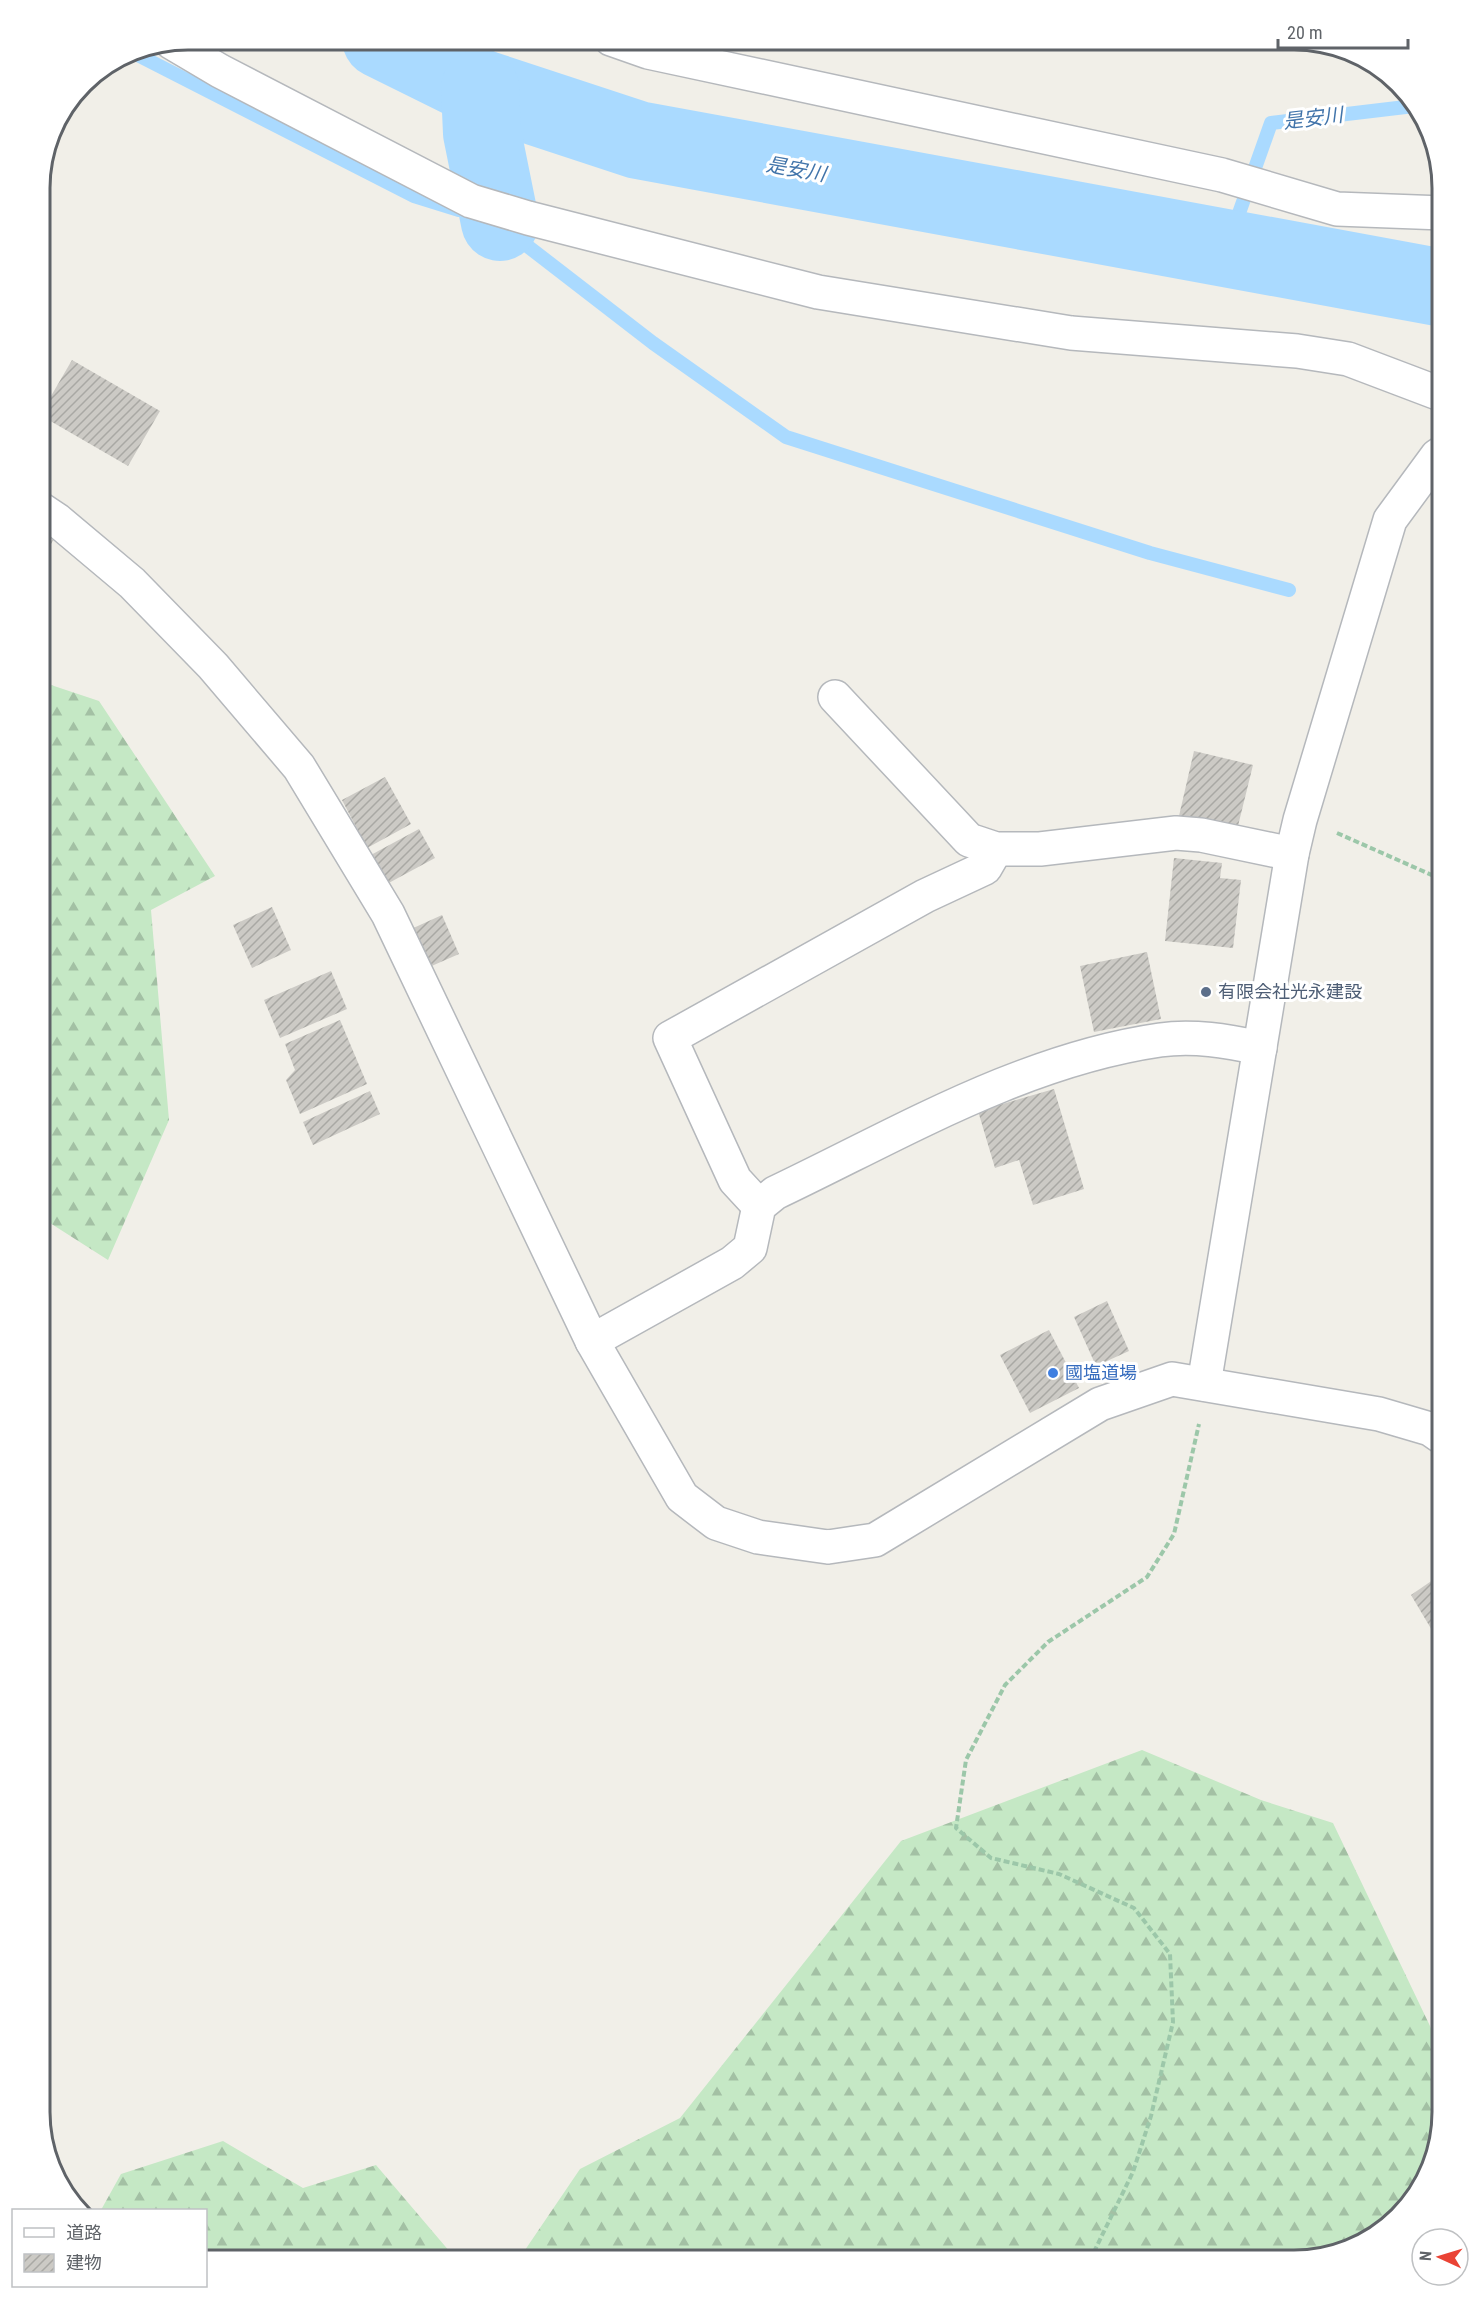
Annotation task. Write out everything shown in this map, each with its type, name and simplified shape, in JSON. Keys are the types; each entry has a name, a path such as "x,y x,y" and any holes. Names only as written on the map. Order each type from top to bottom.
{"street":[{"path":"185,50 220,71 471,201 528,218 818,292 1071,333 1297,351 1348,359 1432,391"},
{"path":"642,50 1222,175 1337,209 1432,213"},
{"path":"1204,1384 1292,854 1300,820 1390,520 1432,463"},
{"path":"50,517 132,583 213,666 299,766 388,914 592,1341 682,1497 716,1522 758,1538 828,1547 875,1540 1100,1404 1172,1379 1379,1414 1432,1430"},
{"path":"835,697 969,840 996,849 1040,849 1176,833 1201,835 1292,854"},
{"path":"759,1206 735,1180 670,1038 925,896 985,868 996,849"},
{"path":"592,1341 732,1263 750,1248 759,1206 775,1193 1016,1078 1073,1060 1161,1040 1217,1039 1260,1048"}],"path":[{"path":"1300,820 1328,828 1432,875"},
{"path":"1095,2250 1133,2172 1151,2116 1173,2022 1170,1954 1134,1908 1059,1874 991,1858 957,1828 966,1760 1005,1685 1047,1642 1147,1577 1174,1534 1197,1438 1204,1384"}],"green space":[{"path":"50,685 99,701 215,876 151,910 169,1120 108,1260 50,1223"},
{"path":"1142,1750 1261,1800 1333,1823 1432,2032 1432,2111 1428,2147 1414,2180 1404,2195 1378,2221 1347,2239 1330,2245 1294,2250 525,2249 580,2169 680,2118 901,1841"},
{"path":"223,2141 303,2188 376,2165 448,2249 207,2249 207,2209 102,2209 121,2174"}],"building":[{"path":"72,360 160,411 128,466 50,421 50,398"},
{"path":"1194,751 1253,765 1237,830 1179,816"},
{"path":"385,777 411,824 367,848 342,800"},
{"path":"419,829 435,858 385,885 369,856"},
{"path":"1174,858 1222,863 1220,878 1241,880 1233,948 1165,941"},
{"path":"272,907 291,950 252,968 233,925"},
{"path":"442,915 459,954 427,968 409,930"},
{"path":"1147,952 1161,1019 1094,1032 1080,966"},
{"path":"331,971 347,1009 280,1038 264,1000"},
{"path":"340,1020 367,1084 300,1114 286,1080 295,1070 285,1044"},
{"path":"1054,1089 1084,1189 1033,1205 1019,1160 995,1168 978,1111"},
{"path":"370,1091 380,1114 313,1145 303,1122"},
{"path":"1107,1301 1129,1351 1096,1366 1074,1317"},
{"path":"1049,1330 1079,1388 1030,1413 1000,1355"},
{"path":"1432,1581 1432,1630 1411,1595"}],"waterway":[{"name":"是安川","path":"403,50 480,88 638,140 1432,286"},
{"path":"142,57 414,196 459,210"},
{"path":"480,88 482,133 500,222"},
{"name":"是安川","path":"1227,247 1271,123 1406,107"},
{"path":"495,221 653,343 786,437 1150,553 1289,590"}],"place":[{"name":"有限会社光永建設","path":"1206,992"},
{"name":"國塩道場","path":"1053,1373"}]}
